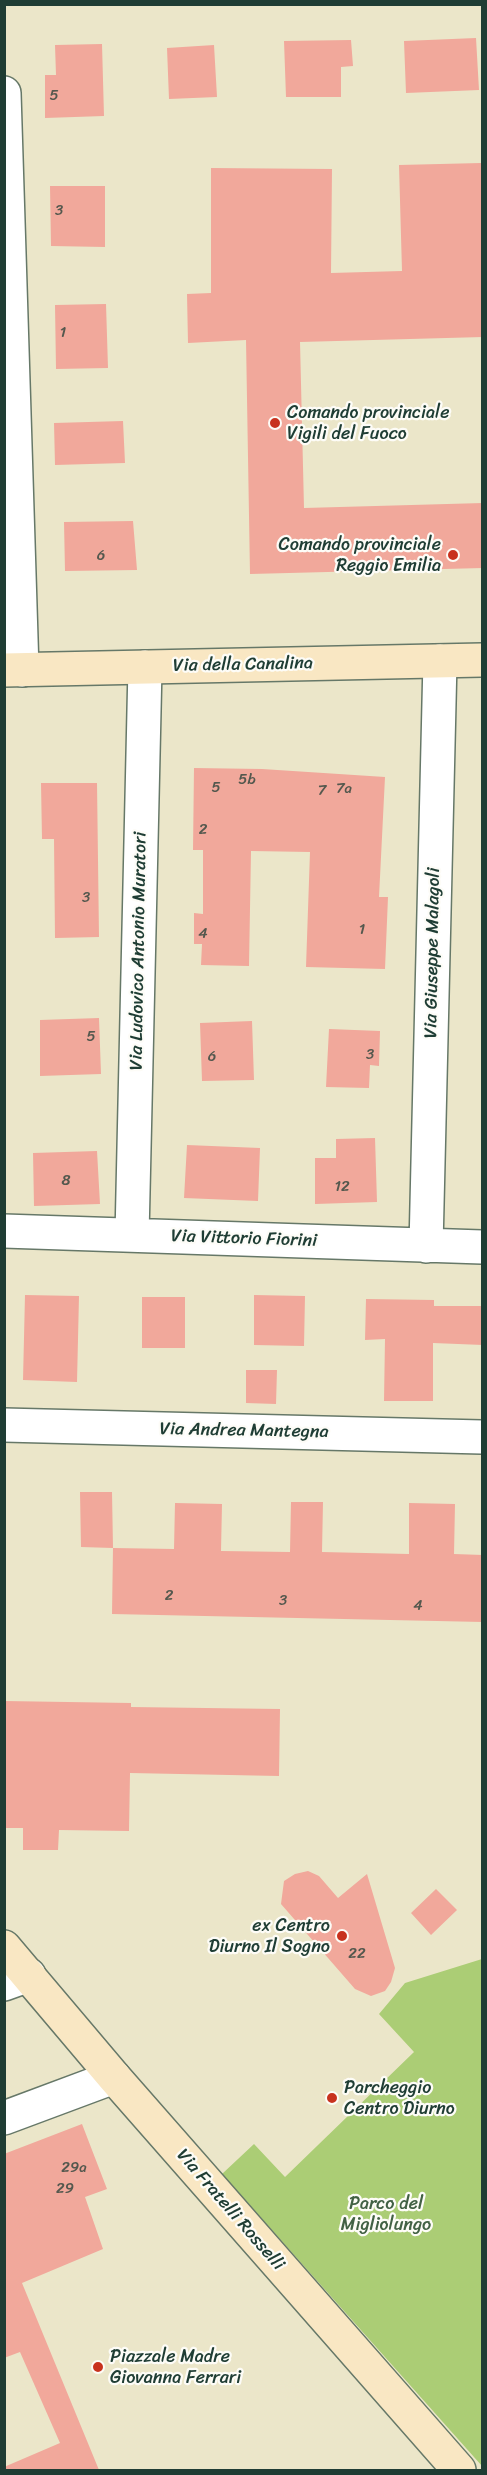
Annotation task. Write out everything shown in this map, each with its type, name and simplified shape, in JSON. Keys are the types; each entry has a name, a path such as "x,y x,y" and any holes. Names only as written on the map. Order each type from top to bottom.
{"street":[{"path":"4,93 13,670"},
{"name":"Via della Canalina","path":"13,670 483,660"},
{"name":"Via Giuseppe Malagoli","path":"426,1246 440,661"},
{"name":"Via Ludovico Antonio Muratori","path":"132,1235 145,667"},
{"name":"Via Vittorio Fiorini","path":"4,1231 483,1247"},
{"name":"Via Andrea Mantegna","path":"4,1425 483,1437"},
{"name":"Via Fratelli Rosselli","path":"4,1947 17,1980 114,2078 459,2470"},
{"path":"4,2118 114,2078"}],"green space":[{"name":"Parco del Migliolungo","path":"482,1959 482,2466 222,2174 254,2144 285,2177 414,2052 379,2014 405,1983"}],"building":[{"path":"476,38 479,90 406,93 404,41"},
{"path":"351,40 353,66 341,67 341,97 286,97 284,41"},
{"path":"102,44 104,116 45,118 45,75 56,75 55,45"},
{"path":"214,45 217,97 169,99 167,48"},
{"name":"Comando provinciale Vigili del Fuoco","path":"481,163 483,337 300,342 304,508 483,503 483,568 250,574 246,340 188,343 187,294 211,293 211,168 332,169 331,273 402,271 399,165"},
{"path":"50,186 105,186 105,247 51,246"},
{"path":"106,304 108,368 56,369 55,305"},
{"path":"123,421 125,463 55,465 54,423"},
{"path":"133,521 137,570 65,571 64,522"},
{"path":"194,768 262,769 385,777 379,897 388,897 385,969 306,967 310,852 251,851 249,966 201,965 202,944 194,944 194,913 203,914 203,850 193,850"},
{"path":"41,783 97,783 99,937 55,938 54,839 42,839"},
{"path":"99,1018 101,1074 40,1076 40,1020"},
{"path":"252,1021 254,1080 202,1081 200,1023"},
{"path":"329,1029 380,1031 379,1066 370,1065 369,1088 326,1087"},
{"path":"375,1138 377,1202 315,1204 315,1158 336,1158 336,1139"},
{"path":"187,1145 260,1148 258,1201 184,1198"},
{"path":"97,1151 100,1204 34,1206 33,1153"},
{"path":"25,1295 79,1296 77,1382 23,1380"},
{"path":"254,1295 305,1296 304,1346 254,1345"},
{"path":"142,1297 185,1297 185,1348 142,1348"},
{"path":"366,1299 434,1300 434,1306 483,1306 483,1345 433,1343 433,1401 384,1401 385,1339 365,1340"},
{"path":"246,1370 277,1370 276,1404 246,1403"},
{"path":"80,1492 112,1492 113,1548 81,1547"},
{"path":"291,1502 323,1502 322,1552 409,1554 409,1503 455,1504 454,1554 483,1555 483,1622 112,1614 113,1548 174,1549 175,1503 222,1504 221,1551 290,1552"},
{"path":"4,1701 131,1703 131,1707 280,1709 279,1776 130,1773 129,1831 59,1830 58,1850 23,1850 23,1828 4,1828"},
{"name":"ex Centro Diurno Il Sogno","path":"308,1871 319,1876 338,1898 367,1874 395,1968 391,1982 385,1991 371,1996 355,1989 281,1904 284,1881 295,1874"},
{"path":"436,1889 457,1910 431,1935 411,1913"},
{"path":"82,2124 107,2189 85,2197 103,2249 22,2283 99,2470 4,2470 4,2467 60,2443 20,2352 4,2358 4,2154"}],"place":[{"name":"Comando provinciale Vigili del Fuoco","path":"275,423"},
{"name":"Comando provinciale Reggio Emilia","path":"453,555"},
{"name":"ex Centro Diurno Il Sogno","path":"342,1936"},
{"name":"Parcheggio Centro Diurno","path":"332,2098"},
{"name":"Piazzale Madre Giovanna Ferrari","path":"98,2367"}]}
